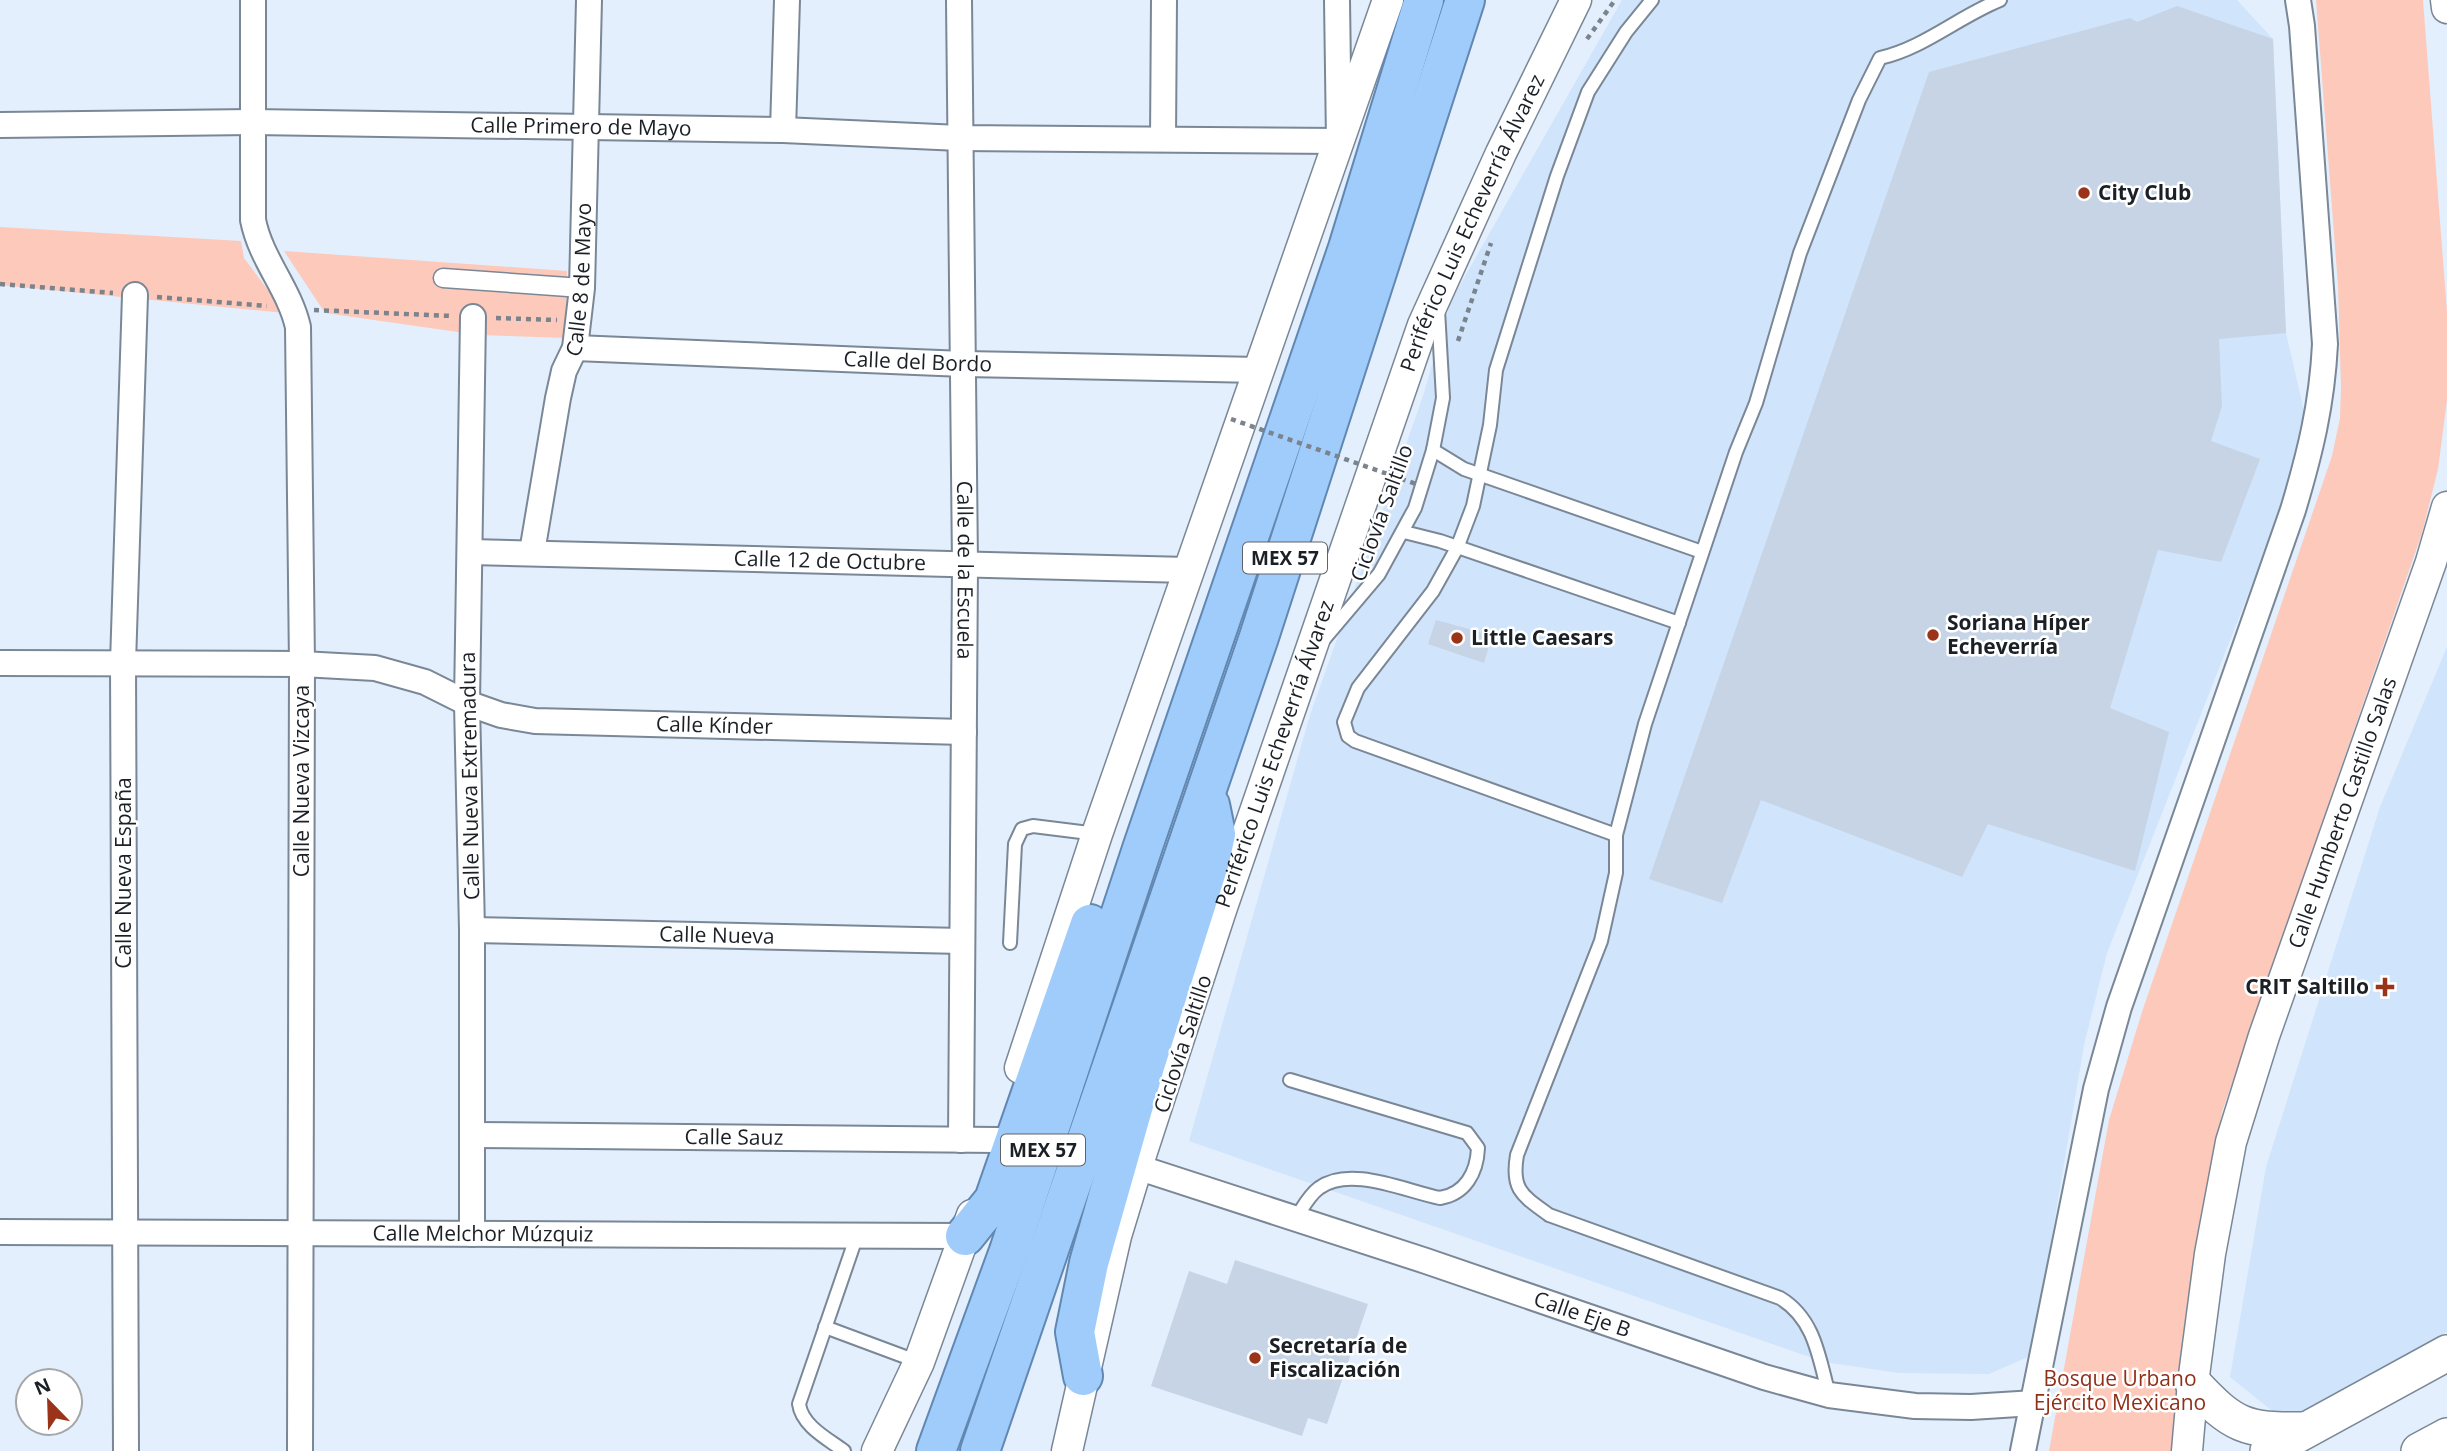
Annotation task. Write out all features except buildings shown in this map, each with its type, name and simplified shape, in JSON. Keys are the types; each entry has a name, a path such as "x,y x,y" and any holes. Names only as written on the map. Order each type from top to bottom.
{"highway":[{"name":"MEX 57","path":"980,1451 1259,637 1365,252 1424,0"},
{"name":"MEX 57","path":"936,1451 1009,1251 1204,668 1465,0"},
{"path":"965,1236 986,1212 999,1186 1163,711 1176,689 1204,668"},
{"path":"1083,1376 1075,1332 1089,1263 1145,1066 1216,834 1205,793"}],"main road":[{"path":"2268,1451 2311,1430 2447,1353"},
{"path":"2193,1383 2217,1409 2243,1425 2261,1431 2311,1430"},
{"path":"2419,1451 2447,1436"}],"street":[{"name":"Calle Nueva Vizcaya","path":"253,0 253,220 257,239 294,309 298,327 302,664 300,1451"},
{"name":"Calle 8 de Mayo","path":"532,552 558,398 564,371 575,348 582,288 589,0"},
{"path":"783,131 787,0"},
{"name":"Calle de la Escuela","path":"959,0 965,565 961,1140"},
{"path":"1163,139 1164,0"},
{"path":"1337,0 1339,141"},
{"path":"877,1451 919,1362 965,1236 1097,834 1388,0"},
{"path":"1553,48 1556,0"},
{"name":"Periférico Luis Echeverría Álvarez","path":"1067,1451 1116,1236 1221,910 1437,290 1577,0"},
{"path":"2023,1451 2035,1403 2096,1089 2119,1007 2293,510 2312,446 2320,407 2325,344 2298,0"},
{"path":"2446,0 2447,8"},
{"name":"Calle Primero de Mayo","path":"0,125 252,122 783,131 960,138 1339,141"},
{"path":"443,278 582,288"},
{"name":"Calle Nueva España","path":"126,1451 123,663 135,295"},
{"name":"Calle Nueva Extremadura","path":"472,1234 472,930 467,703 473,317"},
{"name":"Calle del Bordo","path":"575,348 964,364 1259,370"},
{"name":"Calle Humberto Castillo Salas","path":"2187,1451 2210,1254 2231,1142 2264,1036 2431,562 2447,507"},
{"name":"Calle 12 de Octubre","path":"471,551 1188,570"},
{"name":"Calle Kínder","path":"0,663 302,664 375,668 400,672 467,703 501,715 535,721 964,732"},
{"name":"Calle Nueva","path":"472,930 962,941"},
{"name":"Calle Sauz","path":"472,1135 996,1140"},
{"name":"Calle Eje B","path":"1138,1167 1763,1377 1829,1395 1915,1406 1971,1407 2035,1403"},
{"name":"Calle Melchor Múzquiz","path":"0,1232 965,1236"}],"lane":[{"path":"1616,835 1348,736 1343,722 1359,688 1433,591 1457,548 1473,506 1490,425 1496,370 1570,138 1588,92 1626,32 1652,0"},
{"path":"1829,1395 1816,1343 1808,1324 1796,1307 1780,1298 1549,1215 1518,1191 1513,1175 1517,1155 1601,942 1616,873 1616,835 1645,724 1702,552 1756,403 1800,253 1859,100 1880,58 1913,48 1964,15 2000,0"},
{"path":"1308,658 1379,574 1404,533 1433,450 1443,398 1437,290"},
{"path":"1433,450 1480,474 1702,552"},
{"path":"1404,533 1457,548 1679,623"},
{"path":"1010,943 1015,844 1022,829 1033,827 1097,834"},
{"path":"1290,1080 1466,1133 1478,1148 1469,1180 1464,1188 1451,1196 1440,1198 1372,1180 1348,1178 1327,1183 1316,1190 1296,1218"},
{"path":"844,1451 809,1424 800,1412 799,1404 857,1235"},
{"path":"825,1327 919,1362"}],"path":[{"path":"1586,41 1615,0"},
{"path":"1456,349 1493,236"},
{"path":"1231,419 1416,484"},
{"name":"Ciclovía Saltillo","path":"1409,484 1413,472"}],"shaded area":[{"path":"1622,0 2237,0 2273,39 2286,333 2310,437 2107,953 2084,1045 2032,1355 1989,1374 1899,1373 1824,1362 1189,1141 1310,715 1422,399 1451,301"},
{"name":"CRIT Saltillo","path":"2447,647 2447,1332 2286,1422 2230,1377 2266,1167 2380,807"}],"green space":[{"name":"Bosque Urbano Ejército Mexicano","path":"2316,0 2423,0 2447,312 2447,400 2438,469 2422,533 2222,1112 2196,1260 2172,1451 2049,1451 2109,1120 2142,1012 2332,456 2340,418 2338,286"},
{"path":"0,227 241,241 244,258 285,313 0,285"},
{"path":"284,251 567,271 566,338 479,335 325,313"}],"place":[{"name":"City Club","path":"2084,193"},
{"name":"Soriana Híper Echeverría","path":"1933,635"},
{"name":"Little Caesars","path":"1457,638"},
{"name":"CRIT Saltillo","path":"2385,987"},
{"name":"Secretaría de Fiscalización","path":"1255,1358"}]}
